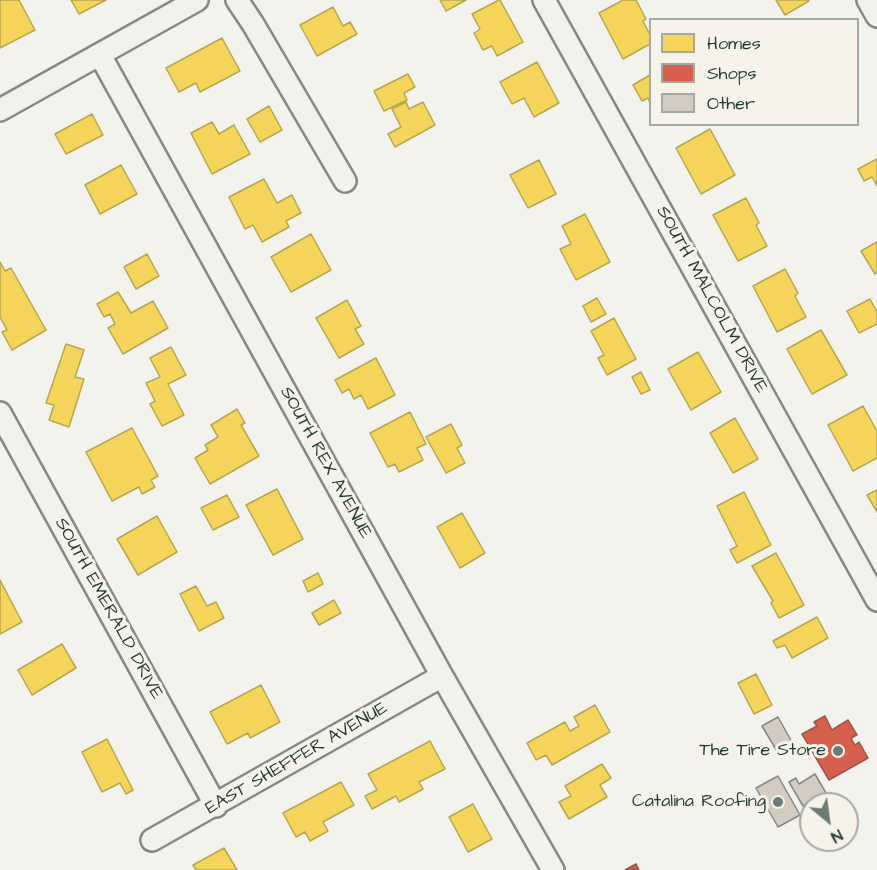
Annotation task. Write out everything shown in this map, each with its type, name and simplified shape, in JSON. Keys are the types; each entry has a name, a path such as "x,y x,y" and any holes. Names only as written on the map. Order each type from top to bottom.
{"street":[{"path":"0,110 197,0"},
{"path":"237,0 345,181"},
{"name":"SOUTH MALCOLM DRIVE","path":"544,0 877,600"},
{"path":"868,0 877,16"},
{"name":"SOUTH REX AVENUE","path":"100,55 442,676 553,870"},
{"name":"SOUTH EMERALD DRIVE","path":"0,413 216,806"},
{"name":"EAST SHEFFER AVENUE","path":"152,840 216,806 442,676"}],"building: Homes":[{"path":"0,0 19,0 35,30 0,48"},
{"path":"71,0 106,0 79,14"},
{"path":"440,0 466,0 446,11"},
{"path":"500,0 523,42 497,56 492,46 483,50 474,33 480,29 472,14"},
{"path":"623,0 636,0 646,19 643,21 649,33 649,45 623,59 599,13"},
{"path":"776,0 808,0 809,1 785,15"},
{"path":"333,7 343,26 350,22 357,34 317,56 300,25"},
{"path":"222,38 240,71 200,92 196,83 179,92 166,68"},
{"path":"537,62 559,103 534,117 524,98 512,104 500,82"},
{"path":"408,74 415,87 404,93 407,100 384,111 374,91"},
{"path":"649,76 649,100 648,98 642,101 633,85"},
{"path":"406,102 409,109 423,102 435,125 395,147 388,134 401,127 392,109"},
{"path":"269,106 282,130 260,142 247,119"},
{"path":"92,114 103,135 66,154 55,134"},
{"path":"212,122 219,134 234,125 250,154 212,174 191,133"},
{"path":"710,129 735,175 701,194 676,148"},
{"path":"877,159 877,186 872,177 864,181 858,169"},
{"path":"539,160 556,194 528,208 510,175"},
{"path":"121,165 137,194 100,214 85,185"},
{"path":"264,179 277,203 292,195 301,213 286,221 289,227 262,242 253,225 245,229 229,197"},
{"path":"746,198 759,223 756,225 767,246 738,261 713,215"},
{"path":"585,214 610,262 576,280 560,249 571,244 562,226"},
{"path":"311,234 331,270 291,292 271,257"},
{"path":"877,242 877,273 875,274 861,251"},
{"path":"147,254 159,276 136,289 124,267"},
{"path":"0,262 5,271 11,268 46,330 12,350 2,332 7,330 0,317"},
{"path":"785,269 798,293 795,296 806,317 777,332 753,286"},
{"path":"118,292 131,313 153,301 168,328 123,354 108,328 115,324 110,314 104,317 97,304"},
{"path":"597,298 606,314 591,322 583,306"},
{"path":"870,299 877,312 877,324 859,333 847,311"},
{"path":"347,300 361,326 355,329 364,344 339,358 316,318"},
{"path":"614,318 636,359 607,375 598,358 604,355 591,331"},
{"path":"821,330 847,375 812,394 787,349"},
{"path":"66,344 84,350 75,377 84,379 69,427 49,420 54,405 46,403"},
{"path":"171,347 186,375 168,384 184,415 162,426 150,404 155,401 146,383 160,377 150,358"},
{"path":"698,352 721,392 691,410 668,369"},
{"path":"376,358 395,395 368,409 361,395 354,399 349,389 342,393 335,380"},
{"path":"641,372 650,390 641,394 632,377"},
{"path":"863,406 877,431 877,458 853,471 828,425"},
{"path":"237,409 245,423 241,425 259,456 210,484 195,458 208,450 205,445 218,437 211,425"},
{"path":"410,412 426,444 417,448 423,460 399,472 395,464 388,467 370,433"},
{"path":"735,418 758,459 733,473 710,433"},
{"path":"451,424 462,445 457,448 465,463 446,473 426,437"},
{"path":"132,428 158,476 151,480 155,487 142,494 139,487 112,501 86,452"},
{"path":"277,489 303,539 273,555 246,505"},
{"path":"877,490 877,512 867,495"},
{"path":"744,492 771,545 737,563 730,550 737,546 717,506"},
{"path":"227,495 239,517 213,530 201,508"},
{"path":"462,513 485,553 460,568 437,527"},
{"path":"157,516 177,552 138,575 117,539"},
{"path":"776,553 804,605 779,618 771,603 773,601 752,566"},
{"path":"318,573 323,584 308,592 303,581"},
{"path":"0,580 22,622 0,634"},
{"path":"196,586 207,606 216,602 224,618 199,631 180,594"},
{"path":"334,600 341,613 319,625 312,613"},
{"path":"817,617 828,638 792,658 785,645 777,648 773,641"},
{"path":"62,644 76,668 32,695 18,670"},
{"path":"756,674 772,705 754,714 738,683"},
{"path":"261,685 280,722 250,738 248,733 227,744 210,712"},
{"path":"595,705 610,732 552,765 546,755 536,760 527,743 565,722 570,731 579,726 574,717"},
{"path":"107,739 133,790 126,794 120,783 102,792 82,752"},
{"path":"430,741 445,769 419,782 423,789 399,802 396,796 372,809 365,796 377,790 368,774"},
{"path":"602,764 611,778 600,785 607,797 569,819 559,802 571,796 565,786"},
{"path":"341,782 354,805 323,822 328,831 310,841 305,832 296,837 283,813"},
{"path":"473,804 492,839 468,852 449,817"},
{"path":"224,848 237,870 196,870 193,865"}],"building: Shops":[{"name":"The Tire Store","path":"825,716 832,730 848,720 857,735 851,738 855,745 859,742 868,758 829,780 802,734 817,726 814,722"},
{"path":"636,864 639,870 625,870"}],"building: Other":[{"path":"778,717 793,744 778,753 762,726"},
{"path":"815,774 825,792 799,792 799,799 789,782 796,778 799,784"},
{"name":"Catalina Roofing","path":"778,776 799,816 778,827 756,788"}],"place":[{"name":"The Tire Store","path":"838,751"},
{"name":"Catalina Roofing","path":"778,802"}]}
